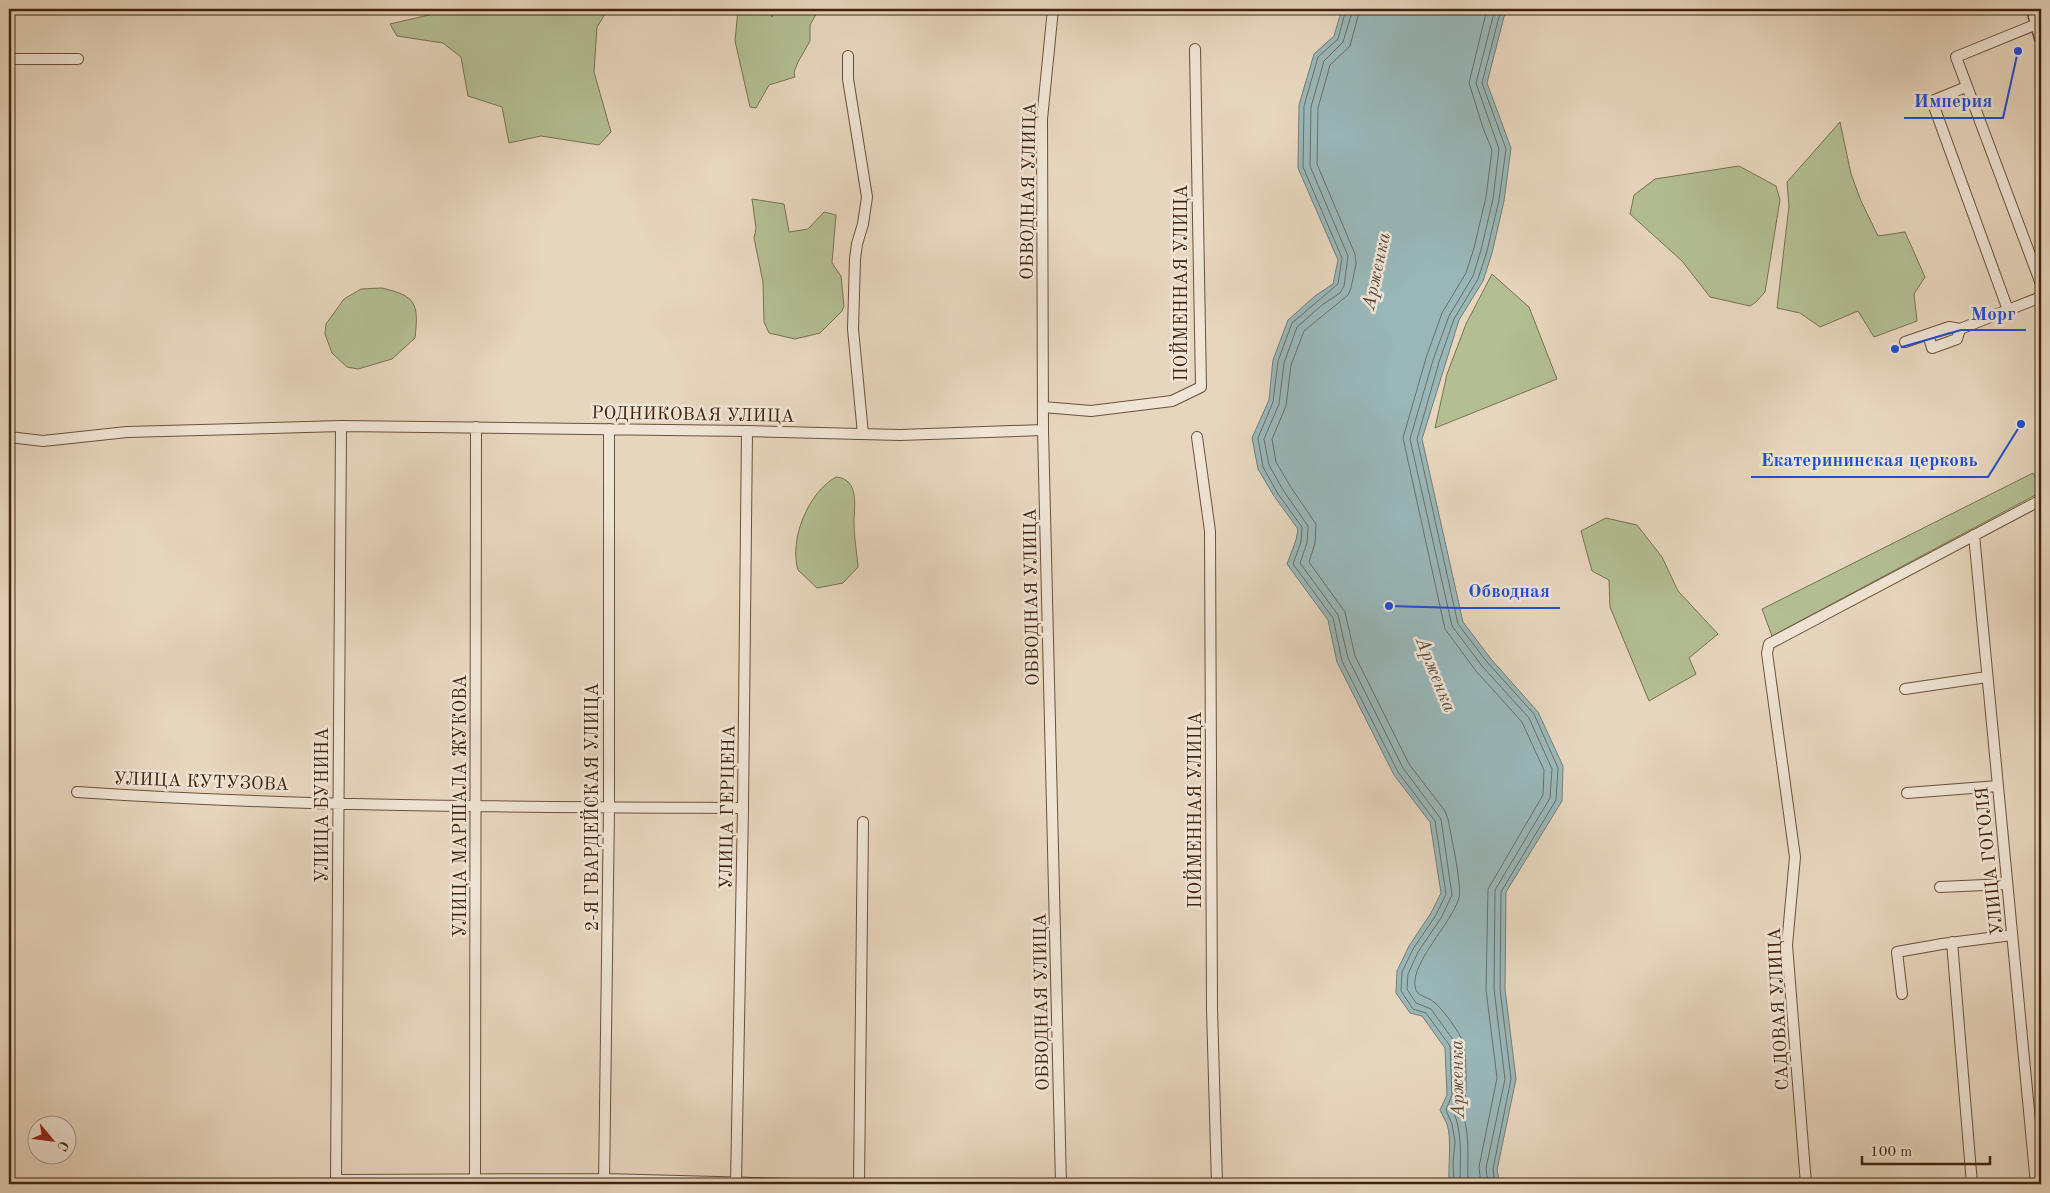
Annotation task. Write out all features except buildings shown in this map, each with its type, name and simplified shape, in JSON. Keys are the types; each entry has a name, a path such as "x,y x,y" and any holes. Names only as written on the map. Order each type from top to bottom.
{"street":[{"name":"ОБВОДНАЯ УЛИЦА","path":"1053,9 1042,119 1043,430 1061,1184"},
{"path":"2033,9 2041,38"},
{"path":"2037,24 1956,57 2041,284"},
{"name":"ПОЙМЕННАЯ УЛИЦА","path":"1043,408 1091,410 1172,401 1201,387 1195,49"},
{"path":"848,56 848,79 867,197 855,259 852,328 863,434"},
{"path":"9,59 78,59"},
{"path":"1966,87 1932,101 2008,310"},
{"path":"1905,342 1949,327 1960,329 2041,297"},
{"path":"1928,334 1932,348 1957,339 1960,329"},
{"name":"РОДНИКОВАЯ УЛИЦА","path":"9,438 42,441 127,432 341,426 747,430 900,435 1043,430"},
{"name":"УЛИЦА БУНИНА","path":"336,1182 341,426"},
{"name":"УЛИЦА МАРШАЛА ЖУКОВА","path":"476,427 476,1182"},
{"name":"2-Я ГВАРДЕЙСКАЯ УЛИЦА","path":"604,1182 609,808 609,429"},
{"name":"УЛИЦА ГЕРЦЕНА","path":"736,1184 744,808 747,430"},
{"name":"ПОЙМЕННАЯ УЛИЦА","path":"1197,437 1210,531 1212,1009 1217,1184"},
{"path":"1974,535 2041,500"},
{"name":"САДОВАЯ УЛИЦА","path":"1806,1184 1787,945 1795,856 1767,654 1769,644 1974,535"},
{"name":"УЛИЦА ГОГОЛЯ","path":"1974,535 2012,935 2036,1125 2036,1184"},
{"path":"1905,689 1987,677"},
{"path":"1906,793 1998,786"},
{"name":"УЛИЦА КУТУЗОВА","path":"77,792 160,797 476,807 744,808"},
{"path":"859,1184 863,822"},
{"path":"1940,888 2007,884"},
{"path":"1902,994 1897,952 1952,942 2012,935"},
{"path":"1952,942 1972,1184"},
{"path":"336,1182 795,1184"}],"green space":[{"path":"471,9 608,9 597,27 594,72 611,132 599,145 541,136 509,143 502,107 468,96 461,57 443,43 397,36 390,24 442,12"},
{"path":"738,9 819,9 810,25 810,41 798,62 794,72 795,77 769,85 756,108 750,107 735,41"},
{"path":"1840,122 1851,174 1861,201 1878,236 1905,232 1925,277 1914,294 1917,321 1874,337 1858,311 1820,327 1800,313 1777,308 1789,206 1787,182"},
{"path":"1739,166 1776,186 1780,200 1765,292 1750,306 1710,297 1682,261 1630,214 1634,195 1655,179"},
{"path":"752,199 784,204 789,232 808,229 824,212 836,215 832,263 841,276 844,306 842,311 820,333 795,339 769,333 764,322 763,282 754,238 756,228"},
{"path":"1492,274 1529,307 1557,379 1435,428 1447,374 1466,324"},
{"path":"382,288 402,294 413,303 416,317 415,338 392,359 358,369 347,367 332,353 325,334 326,324 344,299 361,289"},
{"path":"2033,473 2041,486 2041,492 1772,636 1762,609"},
{"path":"836,477 844,479 849,483 854,495 854,529 858,567 843,583 817,588 798,570 796,545 803,518 809,505 826,484"},
{"path":"1606,518 1637,525 1662,557 1678,591 1718,634 1689,658 1696,674 1649,701 1610,607 1609,580 1592,571 1581,531"}],"water":[{"name":"Арженка","path":"1342,9 1506,9 1487,83 1511,148 1504,201 1492,253 1483,281 1459,320 1422,439 1463,622 1491,659 1538,712 1563,766 1562,801 1506,892 1505,989 1516,1079 1497,1170 1500,1184 1449,1184 1450,1145 1447,1124 1440,1110 1447,1095 1445,1048 1422,1016 1410,1013 1396,993 1397,971 1409,946 1431,913 1441,893 1430,822 1394,775 1337,662 1328,620 1287,564 1298,529 1274,496 1258,469 1252,438 1269,400 1273,360 1288,320 1315,296 1333,284 1338,260 1298,168 1299,105 1314,54 1334,36"}],"waterway":[{"path":"772,16 773,9"}],"place":[{"name":"Империя","path":"2018,51"},
{"name":"Морг","path":"1895,349"},
{"name":"Екатерининская церковь","path":"2021,424"},
{"name":"Обводная","path":"1389,606"}]}
